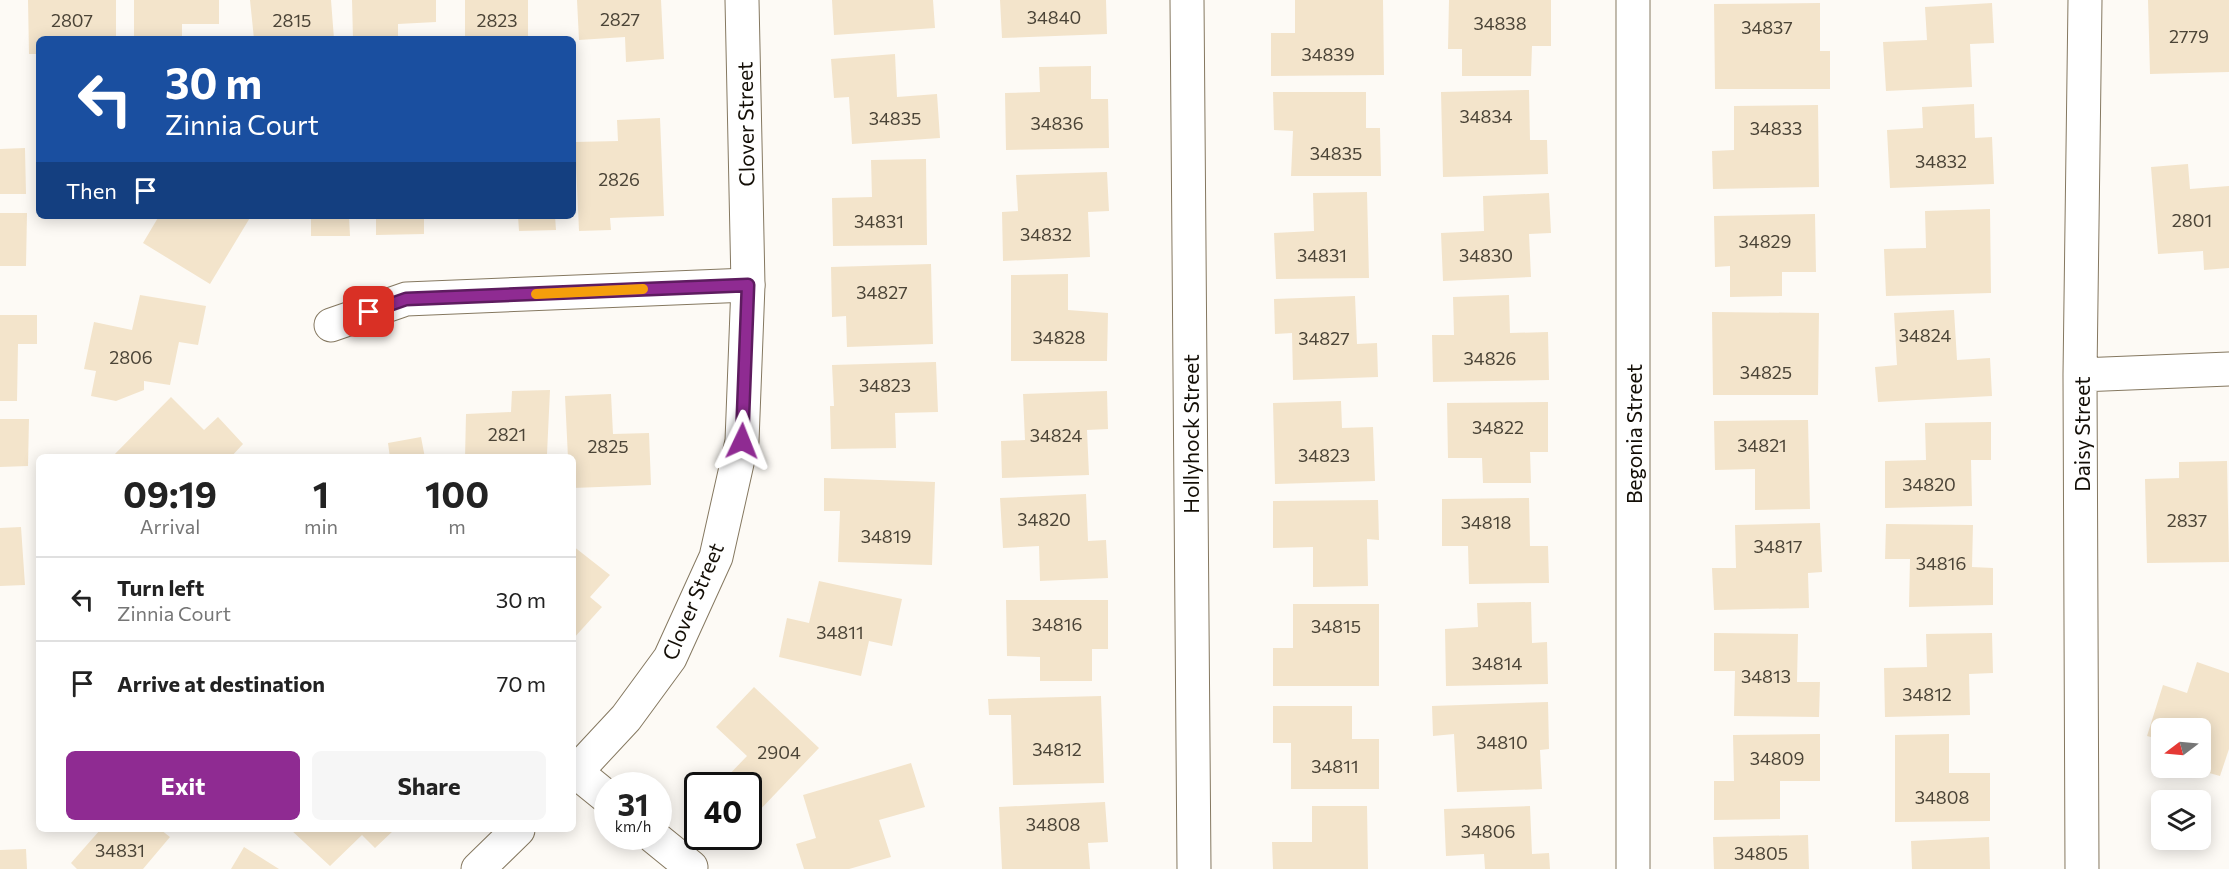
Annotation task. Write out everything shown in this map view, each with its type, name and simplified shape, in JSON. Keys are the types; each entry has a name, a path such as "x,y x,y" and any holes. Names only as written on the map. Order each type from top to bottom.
{"street":[{"name":"Clover Street","path":"576,773 626,718 670,658 716,557 742,441 748,285 742,0"},
{"name":"Hollyhock Street","path":"1187,0 1194,869"},
{"name":"Begonia Street","path":"1633,0 1633,869"},
{"name":"Daisy Street","path":"2082,869 2080,375 2085,0"},
{"path":"331,325 406,299 748,285"},
{"path":"2080,375 2229,369"},
{"path":"576,775 594,788"},
{"path":"478,869 516,832"},
{"path":"670,850 691,867"}],"building":[{"path":"28,0 116,0 116,36 36,36 36,54 29,54"},
{"path":"134,0 219,0 219,24 182,24 182,36 134,36"},
{"path":"250,0 331,0 334,36 254,36"},
{"path":"352,0 436,0 436,22 398,24 398,36 353,36"},
{"path":"465,0 528,0 528,36 465,36"},
{"path":"577,0 661,0 664,59 626,62 625,37 579,40"},
{"path":"832,0 933,0 935,28 834,35"},
{"path":"1000,0 1106,0 1107,34 1002,38"},
{"path":"1295,0 1383,0 1384,75 1271,76 1271,33 1295,33"},
{"path":"1449,0 1551,0 1551,46 1532,46 1531,76 1462,76 1462,49 1448,49"},
{"path":"2148,0 2229,0 2229,72 2150,74"},
{"path":"1820,3 1820,51 1830,51 1830,89 1715,89 1714,4"},
{"path":"1992,3 1994,43 1970,44 1972,87 1886,91 1883,42 1927,40 1925,7"},
{"path":"895,54 897,97 937,94 940,138 852,144 849,97 834,98 831,59"},
{"path":"1091,66 1091,99 1108,99 1109,148 1006,150 1005,93 1040,92 1039,67"},
{"path":"1529,90 1530,140 1547,140 1548,174 1443,177 1441,92"},
{"path":"1273,92 1366,92 1366,128 1380,128 1381,176 1291,176 1293,131 1274,130"},
{"path":"1974,104 1975,138 1992,137 1994,184 1890,188 1887,130 1923,128 1922,107"},
{"path":"1818,105 1819,187 1713,189 1712,151 1734,150 1734,106"},
{"path":"660,118 664,216 610,218 611,230 579,231 576,142 618,141 617,120"},
{"path":"25,148 26,194 0,194 0,149"},
{"path":"926,159 927,245 833,246 832,198 872,197 871,160"},
{"path":"2188,164 2190,189 2229,186 2229,268 2204,270 2203,251 2158,254 2151,167"},
{"path":"1107,172 1109,211 1088,212 1090,257 1003,261 1002,212 1018,211 1016,175"},
{"path":"1367,192 1369,278 1276,279 1274,233 1314,231 1313,193"},
{"path":"1549,193 1551,233 1529,234 1531,277 1443,281 1441,233 1484,231 1483,196"},
{"path":"1990,209 1991,293 1886,296 1884,249 1926,248 1925,211"},
{"path":"0,213 27,213 26,266 0,266"},
{"path":"1815,214 1816,272 1782,272 1782,296 1730,297 1730,266 1715,267 1714,216"},
{"path":"157,219 249,219 210,284 143,243"},
{"path":"311,219 349,219 350,236 311,236"},
{"path":"376,219 424,219 424,234 376,235"},
{"path":"518,219 555,219 556,230 519,231"},
{"path":"931,264 933,344 847,347 846,316 832,317 831,267"},
{"path":"1068,274 1068,310 1108,313 1107,361 1011,361 1011,275"},
{"path":"140,295 206,306 198,345 179,342 170,385 144,381 144,390 116,401 91,396 96,371 84,369 94,322 132,330"},
{"path":"1509,295 1510,333 1548,332 1549,380 1433,382 1432,335 1454,335 1453,297"},
{"path":"1355,296 1357,344 1377,343 1378,377 1293,380 1292,333 1275,334 1274,299"},
{"path":"1954,310 1957,360 1990,358 1992,396 1878,402 1875,367 1897,365 1894,313"},
{"path":"1712,312 1819,313 1818,395 1713,395"},
{"path":"0,315 37,315 37,344 18,344 17,401 0,401"},
{"path":"936,362 938,412 895,413 896,448 831,449 830,406 834,406 832,365"},
{"path":"550,390 547,454 465,454 466,414 511,412 512,391"},
{"path":"1107,391 1108,429 1087,430 1089,475 1002,478 1001,441 1025,440 1023,394"},
{"path":"611,394 613,434 649,433 651,485 576,488 576,454 568,454 565,396"},
{"path":"171,397 204,430 218,417 243,444 234,454 115,454"},
{"path":"1341,401 1342,428 1373,427 1375,481 1275,484 1273,403"},
{"path":"1548,402 1548,452 1530,452 1531,483 1483,483 1482,458 1448,458 1447,403"},
{"path":"0,419 29,419 28,466 0,467"},
{"path":"1808,420 1810,509 1755,510 1755,469 1715,470 1714,421"},
{"path":"1991,422 1991,460 1971,460 1972,506 1885,508 1885,461 1926,460 1925,423"},
{"path":"421,437 424,454 389,454 388,443"},
{"path":"2227,461 2229,562 2147,563 2145,479 2179,478 2179,462"},
{"path":"824,478 935,482 932,565 838,562 840,511 824,511"},
{"path":"1086,494 1088,541 1106,540 1108,578 1040,581 1039,546 1003,548 1000,498"},
{"path":"1529,498 1530,546 1548,546 1549,583 1469,584 1468,546 1442,546 1442,499"},
{"path":"1378,500 1379,540 1367,539 1368,586 1313,587 1313,547 1273,548 1273,501"},
{"path":"1820,523 1822,572 1808,573 1809,608 1714,610 1712,568 1736,568 1735,525"},
{"path":"1886,524 1973,525 1972,567 1993,568 1993,605 1909,607 1910,559 1885,559"},
{"path":"21,527 25,585 0,586 0,528"},
{"path":"576,548 610,575 590,597 602,607 576,636"},
{"path":"819,581 902,599 892,646 869,641 861,676 779,657 787,618 809,623"},
{"path":"1006,600 1108,600 1108,649 1092,649 1092,681 1040,681 1040,657 1007,656"},
{"path":"1531,602 1532,643 1547,642 1548,684 1446,686 1445,629 1478,627 1477,603"},
{"path":"1293,604 1379,604 1379,686 1273,686 1273,648 1293,648"},
{"path":"1714,633 1798,634 1797,682 1820,682 1819,717 1734,716 1735,671 1714,671"},
{"path":"1992,633 1993,673 1969,674 1970,715 1885,717 1884,668 1927,667 1926,634"},
{"path":"2197,662 2229,673 2229,749 2220,776 2211,773 2211,718 2153,718 2163,685 2187,693"},
{"path":"754,687 819,748 762,808 762,772 732,772 747,756 716,727"},
{"path":"1101,696 1104,783 1013,785 1011,715 989,715 988,699"},
{"path":"1548,702 1549,749 1540,750 1542,789 1457,792 1454,734 1433,736 1432,706"},
{"path":"1273,706 1352,706 1352,739 1379,739 1379,789 1291,789 1291,743 1273,743"},
{"path":"2151,723 2151,737 2147,736"},
{"path":"1820,734 1820,781 1780,781 1780,819 1714,820 1714,781 1734,781 1733,735"},
{"path":"1949,734 1949,773 1990,773 1990,821 1895,822 1895,735"},
{"path":"911,763 925,807 879,820 891,857 849,869 804,869 796,844 816,838 803,795"},
{"path":"1105,802 1108,842 1088,843 1090,869 1002,869 999,807"},
{"path":"1312,806 1367,806 1368,869 1273,869 1272,842 1312,842"},
{"path":"1530,806 1532,854 1549,853 1550,869 1485,869 1484,854 1446,856 1444,809"},
{"path":"98,832 164,832 170,837 143,869 77,869 71,863"},
{"path":"293,832 392,832 375,848 362,835 330,866"},
{"path":"1808,835 1809,869 1714,869 1713,837"},
{"path":"1989,837 1990,869 1912,869 1911,841"},
{"path":"244,847 279,869 231,869"},
{"path":"26,849 27,869 0,869 0,850"}],"slow traffic":[{"path":"536,294 643,289"}],"route":[{"path":"369,312 406,299 748,285 742,441"}]}
